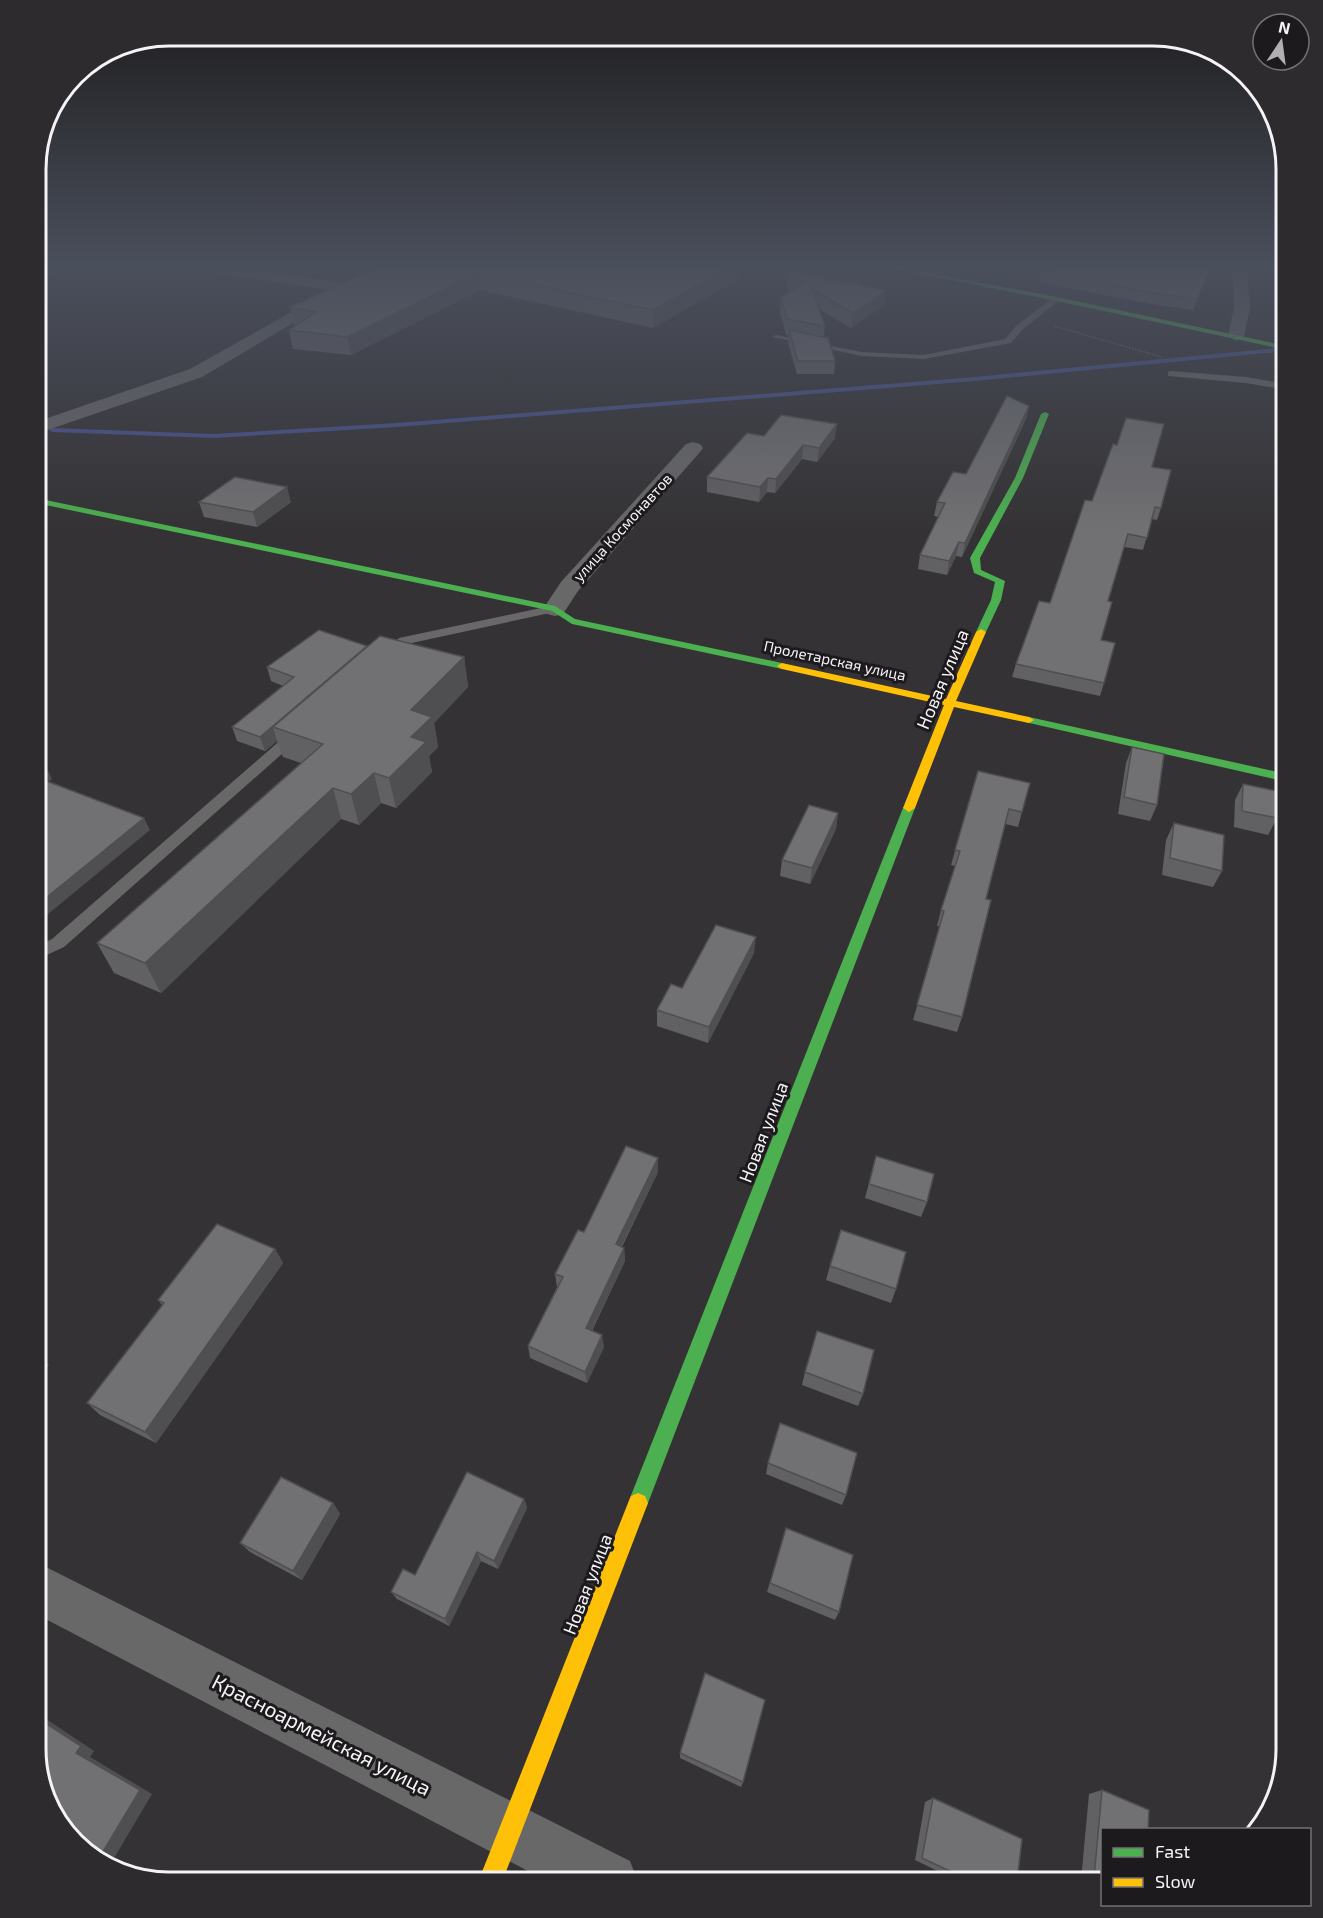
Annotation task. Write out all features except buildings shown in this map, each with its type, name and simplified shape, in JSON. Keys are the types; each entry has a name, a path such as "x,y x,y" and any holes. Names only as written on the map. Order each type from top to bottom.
{"street":[{"path":"47,424 196,374 233,353"},
{"name":"Новая улица","path":"494,1871 950,702 996,600 1000,581 977,571 975,558 1019,478 1045,414"},
{"name":"улица Космонавтов","path":"555,609 569,587 693,448"},
{"name":"Пролетарская улица","path":"47,502 555,609 572,621 950,702 1276,776"},
{"name":"Красноармейская улица","path":"46,1592 588,1871"}],"lane":[{"path":"854,353 924,357 948,353"},
{"path":"1171,374 1246,380 1276,385"},
{"path":"376,664 403,641 555,609"},
{"path":"47,949 58,943 305,726"}],"waterway":[{"path":"52,430 214,436 397,425 975,379 1251,353"}],"traffic: fast":[{"path":"981,632 996,600 1000,581 977,571 975,558 1019,478 1045,414"},
{"path":"47,502 555,609 572,621 782,666"},
{"path":"1029,720 1276,776"},
{"path":"638,1503 909,808"}],"traffic: slow":[{"path":"909,808 950,702 981,632"},
{"path":"782,666 1029,720"},
{"path":"494,1871 638,1503"}]}
